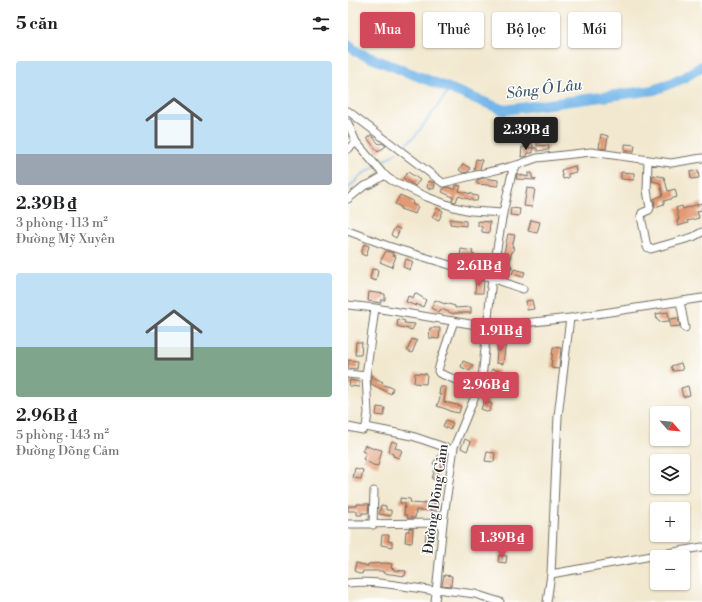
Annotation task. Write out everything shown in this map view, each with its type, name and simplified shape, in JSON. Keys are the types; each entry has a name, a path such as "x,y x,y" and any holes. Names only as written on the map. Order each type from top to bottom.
{"street":[{"path":"348,111 443,183 517,165 537,158 591,152 671,163 702,158"},
{"path":"348,123 356,142 384,174 426,197 454,207 471,211 503,213"},
{"path":"348,149 356,142"},
{"path":"648,161 647,190 650,208 642,213 641,216 648,248 651,249 693,237 702,232"},
{"name":"Đường Dõng Cảm","path":"435,602 443,523 453,450 482,379 492,278 503,213 512,173 517,165"},
{"path":"348,199 364,186 370,184 384,174"},
{"path":"348,231 388,246 523,289"},
{"path":"348,305 375,308 488,327 570,318 702,298"},
{"path":"680,301 685,328"},
{"path":"366,427 368,410 366,376 375,308"},
{"path":"547,602 551,574 558,416 570,318"},
{"path":"454,321 438,371 439,373 478,389"},
{"path":"348,374 366,376"},
{"path":"348,427 363,430 366,427 416,437 453,450"},
{"path":"373,525 374,491"},
{"path":"348,524 373,525 443,523"},
{"path":"551,574 702,547"},
{"path":"348,583 365,581 384,582 398,586 471,593 500,602"}],"building":[{"path":"601,134 608,136 606,149 599,148"},
{"path":"371,135 379,144 382,143 386,146 378,152 367,138"},
{"path":"532,141 537,141 537,146 548,145 549,150 537,151 537,148 533,148"},
{"path":"625,144 635,145 634,151 625,151"},
{"path":"522,147 533,148 533,153 528,153 527,156 521,157"},
{"path":"476,159 482,160 480,169 474,170"},
{"path":"463,164 470,168 468,172 463,173 459,170"},
{"path":"575,166 576,172 568,174 568,178 563,179 561,170"},
{"path":"698,170 699,178 691,179 690,172"},
{"path":"408,172 420,180 415,186 403,178"},
{"path":"621,172 634,173 634,180 621,179"},
{"path":"528,173 532,173 532,178 536,180 516,179 517,174 528,177"},
{"path":"653,175 664,177 668,191 675,189 677,197 664,201 664,204 655,207 654,199 663,195 660,183 652,181"},
{"path":"483,178 498,180 498,186 477,184 477,180"},
{"path":"428,181 435,183 434,189 427,188"},
{"path":"456,185 461,186 459,191 478,196 477,201 472,201 458,196 456,202 452,201 453,197 442,192 444,188 448,187 455,190"},
{"path":"527,188 535,189 532,207 524,206"},
{"path":"400,195 413,201 412,204 418,207 415,214 400,209 401,207 395,204"},
{"path":"702,203 702,210 697,211 699,218 687,221 688,223 678,226 677,220 679,220 676,208 682,206 683,209"},
{"path":"437,208 443,211 439,220 432,217"},
{"path":"511,208 520,209 519,216 510,215"},
{"path":"450,219 466,221 466,226 450,224"},
{"path":"531,220 540,222 537,233 528,231"},
{"path":"478,221 490,222 489,233 482,232 482,227 478,226"},
{"path":"395,227 400,229 396,238 391,235"},
{"path":"508,234 515,235 512,247 514,247 513,252 508,265 512,266 511,270 502,267 505,258 503,257"},
{"path":"364,244 369,246 366,256 361,254"},
{"path":"461,249 473,251 472,254 484,258 481,264 477,263 478,260 460,257"},
{"path":"386,251 393,253 392,255 396,256 392,267 380,262"},
{"path":"406,259 413,262 410,270 403,267"},
{"path":"372,269 378,270 376,281 370,279"},
{"path":"514,269 525,272 523,277 512,274"},
{"path":"476,280 484,281 483,293 475,293"},
{"path":"369,292 385,294 385,300 381,300 381,303 368,301"},
{"path":"415,293 426,300 423,307 406,302 408,296 413,298"},
{"path":"435,300 455,306 455,308 471,307 471,313 454,314 441,309 439,312 431,308"},
{"path":"532,300 534,309 527,310 526,301"},
{"path":"668,312 669,321 659,322 659,320 657,320 656,314"},
{"path":"678,318 680,326 670,327 670,319"},
{"path":"398,319 405,321 404,323 415,324 412,330 397,326"},
{"path":"430,328 440,328 439,339 429,338"},
{"path":"412,339 417,341 412,353 407,351"},
{"path":"498,340 506,341 503,364 496,363"},
{"path":"356,342 362,342 361,355 355,355"},
{"path":"553,347 561,348 559,369 551,368"},
{"path":"348,360 358,361 357,369 348,368"},
{"path":"463,361 473,365 470,371 461,367"},
{"path":"681,363 683,370 673,371 671,366"},
{"path":"492,369 499,371 495,387 489,385 487,390 483,389 486,382 487,383"},
{"path":"415,373 427,374 426,384 414,383"},
{"path":"371,375 383,382 381,384 393,388 391,394 371,384"},
{"path":"350,380 360,382 359,387 349,386"},
{"path":"688,386 690,395 683,397 681,388"},
{"path":"440,387 446,387 444,402 461,406 459,413 437,406 441,395 439,395"},
{"path":"484,401 492,404 489,412 481,409"},
{"path":"377,407 385,408 384,416 376,415"},
{"path":"446,420 453,423 450,430 443,426"},
{"path":"465,439 471,442 467,451 461,448"},
{"path":"392,441 397,443 395,448 402,450 399,458 388,452"},
{"path":"365,445 374,449 382,450 378,466 373,465 363,459 366,453 362,451"},
{"path":"487,452 495,453 494,462 485,461"},
{"path":"439,454 444,456 436,480 432,479 436,465 433,464"},
{"path":"355,468 363,470 361,479 353,478"},
{"path":"400,498 410,499 411,503 424,504 424,502 439,504 439,511 416,510 415,518 407,518 407,515 404,515 405,503 400,503"},
{"path":"357,504 369,504 368,513 357,515 357,511 348,511 348,506 357,506"},
{"path":"381,505 386,506 386,510 391,510 391,516 379,514"},
{"path":"409,528 413,528 412,543 405,542 406,531 409,531"},
{"path":"426,534 431,535 430,545 425,544"},
{"path":"382,535 389,535 388,541 392,542 392,547 381,545"},
{"path":"499,555 507,556 506,563 498,562"},
{"path":"356,563 368,566 368,564 392,564 391,568 394,570 406,571 405,576 383,573 383,571 363,571 362,574 354,571"},
{"path":"444,575 452,576 451,586 442,585"}],"waterway":[{"name":"Sông Ô Lâu","path":"348,45 359,53 504,110 654,90 684,78 702,66"},
{"path":"402,148 416,135 450,89"},
{"path":"379,164 397,152"},
{"path":"348,189 361,175 374,167"}]}
